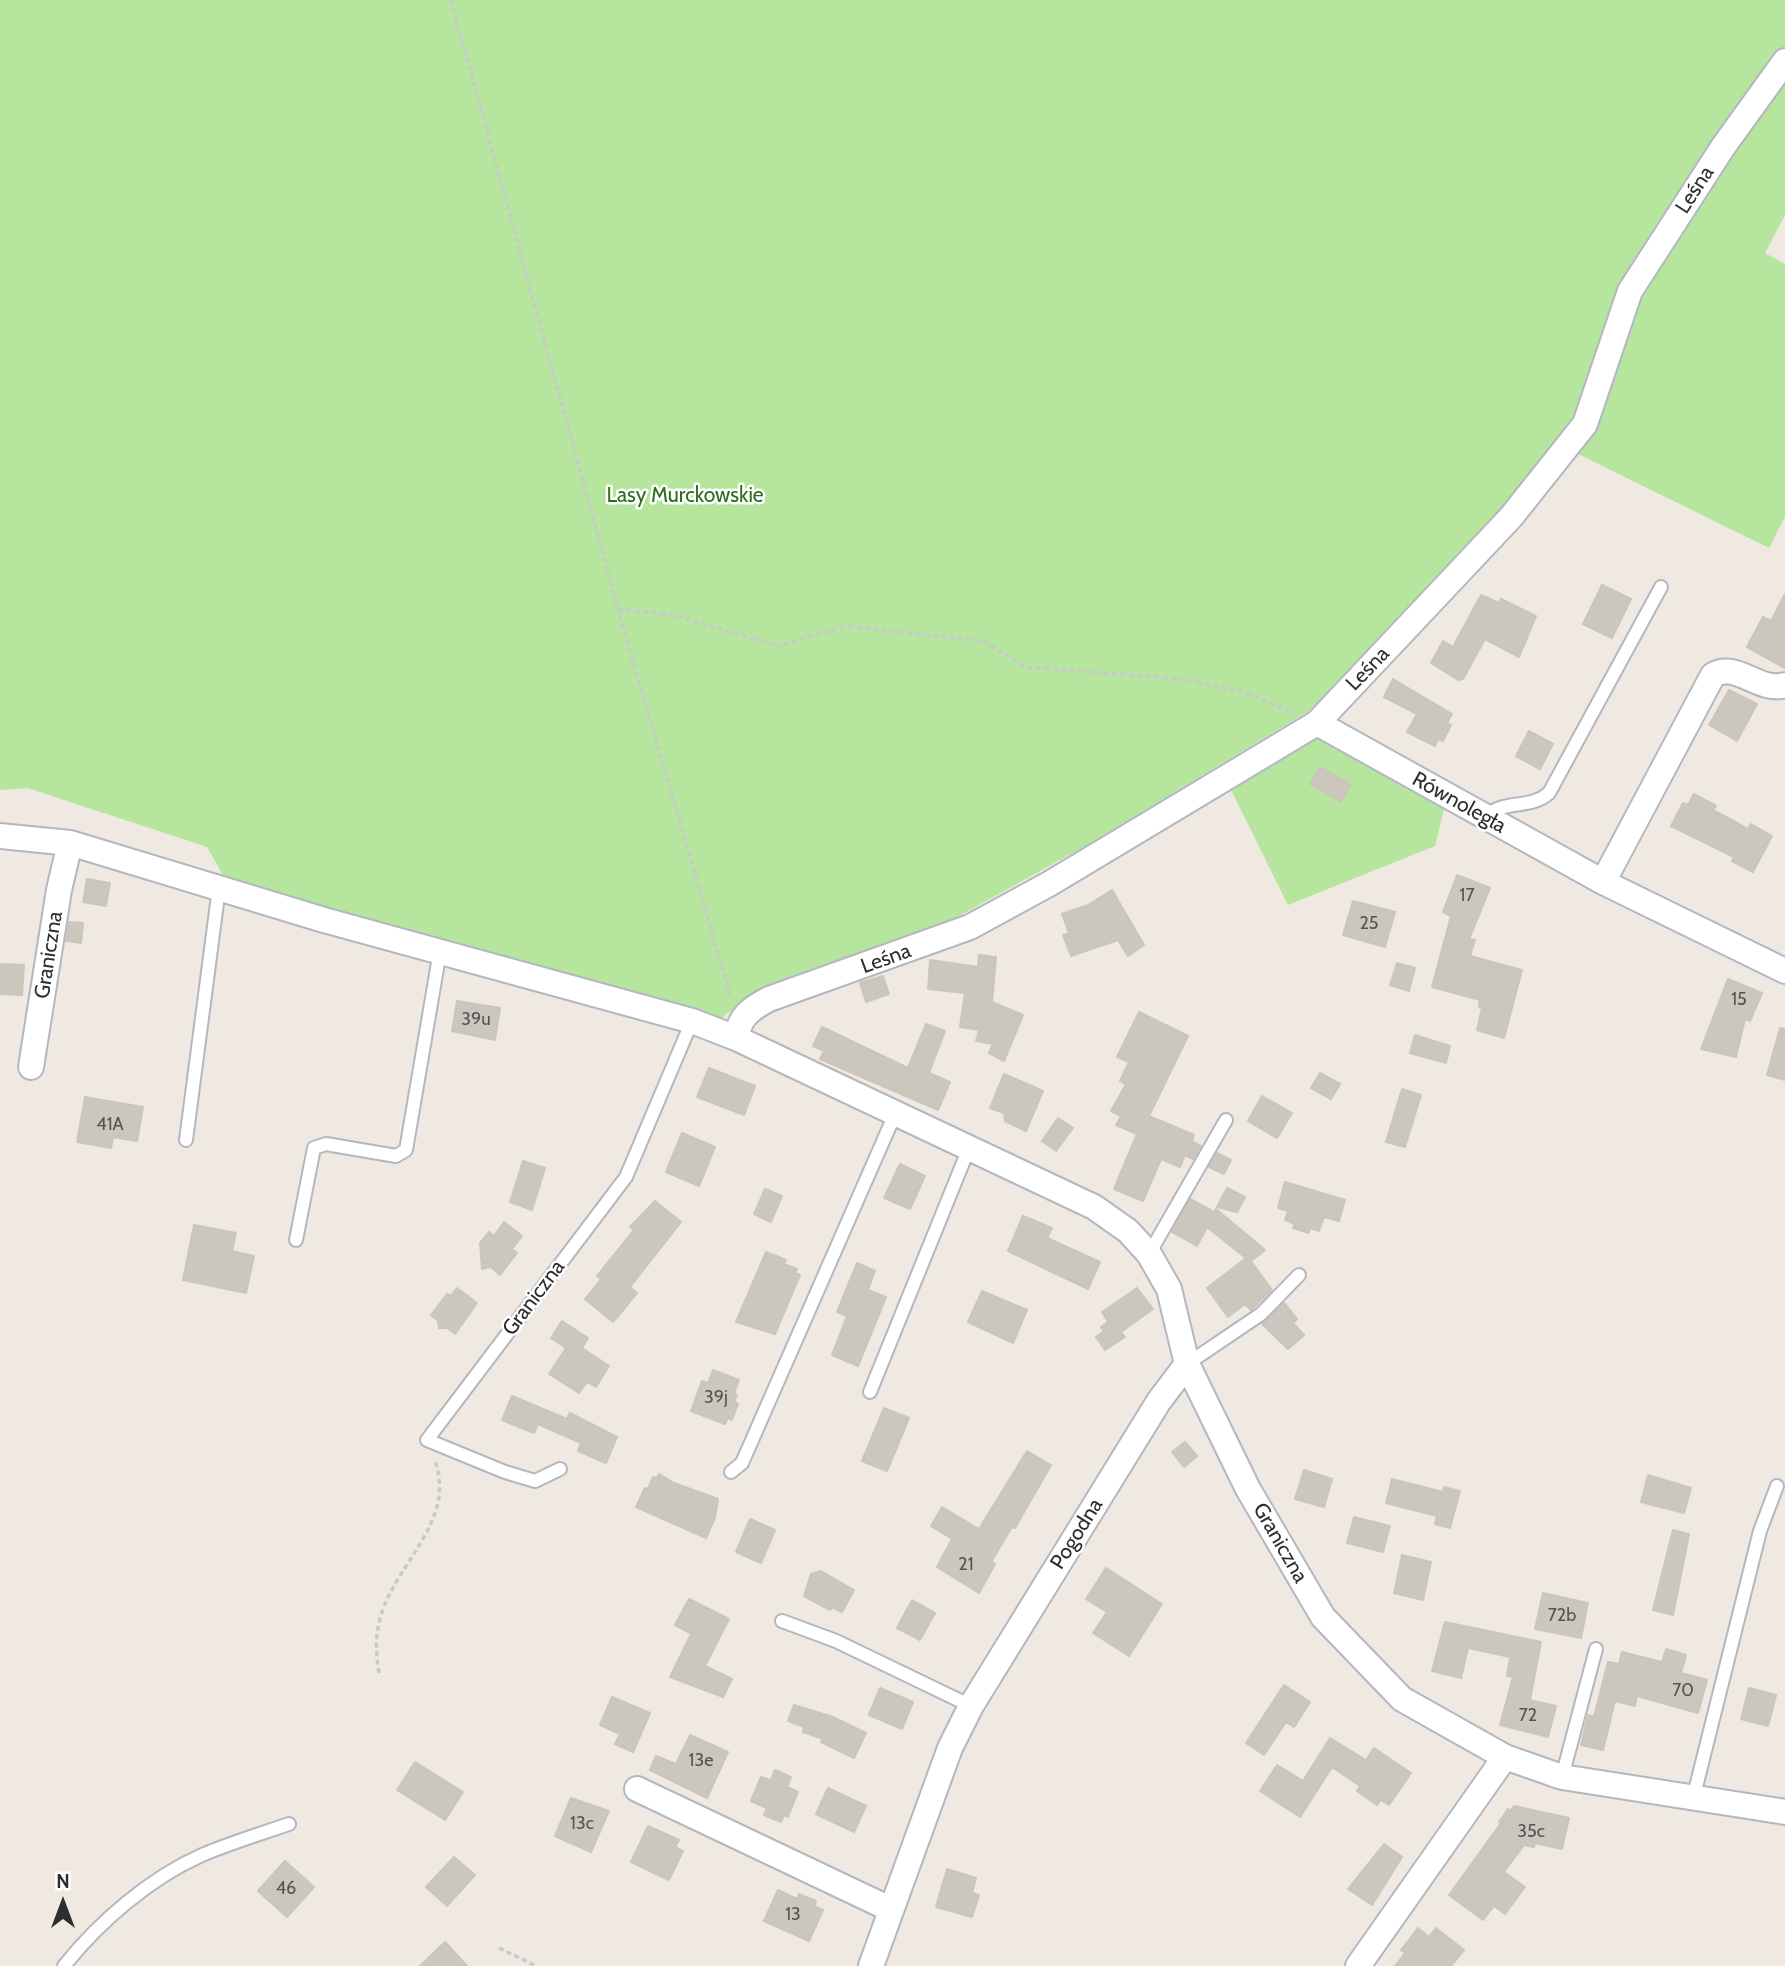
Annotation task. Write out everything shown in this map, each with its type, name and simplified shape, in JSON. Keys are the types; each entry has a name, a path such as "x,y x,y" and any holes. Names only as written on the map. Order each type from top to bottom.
{"street":[{"name":"Leśna","path":"737,1030 749,1009 769,999 970,927 1049,884 1317,723 1511,517 1585,424 1630,291 1723,147 1785,61"},
{"path":"1603,882 1713,675 1721,670 1733,671 1772,688 1785,685"},
{"name":"Równoległa","path":"1317,723 1603,882 1785,971"},
{"name":"Graniczna","path":"0,836 70,843 440,951 692,1021 737,1030 895,1114 1094,1207 1128,1231 1149,1254 1169,1289 1187,1364 1248,1489 1323,1616 1402,1699 1505,1757 1562,1777 1785,1812"},
{"name":"Graniczna","path":"31,1067 58,890 70,843"},
{"name":"Pogodna","path":"871,1966 950,1748 971,1706 1159,1401 1187,1364"},
{"path":"1359,1966 1505,1757"},
{"path":"637,1789 890,1909"}],"lane":[{"path":"1485,817 1495,807 1538,802 1549,793 1661,587"},
{"path":"187,1140 219,888"},
{"path":"296,1240 314,1148 326,1144 396,1156 406,1150 440,951"},
{"name":"Graniczna","path":"427,1440 626,1177 692,1021"},
{"path":"731,1472 742,1463 895,1114"},
{"path":"1149,1254 1226,1120"},
{"path":"870,1392 969,1148"},
{"path":"1187,1364 1261,1314 1298,1275"},
{"path":"427,1440 505,1472 535,1481 560,1469"},
{"path":"1693,1799 1760,1531 1777,1486"},
{"path":"782,1621 836,1641 971,1706"},
{"path":"1562,1777 1595,1649"},
{"path":"64,1966 84,1941 152,1884 201,1856 289,1824"}],"path":[{"path":"451,0 737,1030"},
{"path":"618,609 669,614 779,646 845,626 982,641 1026,667 1182,679 1244,692 1317,723"},
{"path":"379,1673 375,1647 381,1617 394,1586 435,1519 442,1480 427,1440"},
{"path":"499,1948 536,1966"}],"green space":[{"name":"Lasy Murckowskie","path":"0,0 1785,0 1785,50 1636,265 1580,419 1474,543 1309,711 1087,845 932,931 763,994 726,1014 718,1023 227,882 207,847 28,788 0,790"},
{"path":"1785,74 1785,215 1765,253 1785,264 1785,517 1769,548 1572,451 1640,298"},
{"path":"1323,732 1445,805 1435,846 1288,905 1228,784"}],"building":[{"path":"1602,585 1631,599 1612,638 1583,624"},
{"path":"1785,594 1785,668 1747,647 1763,617 1771,621"},
{"path":"1481,595 1499,603 1501,599 1536,616 1519,657 1485,639 1463,679 1458,680 1431,663 1443,641 1453,647"},
{"path":"1393,679 1452,714 1447,723 1451,725 1443,741 1438,739 1435,746 1407,732 1417,714 1384,697"},
{"path":"1729,690 1757,704 1737,741 1709,725"},
{"path":"1529,731 1553,744 1540,769 1516,756"},
{"path":"1320,767 1351,785 1341,802 1310,784"},
{"path":"1694,794 1716,806 1713,810 1748,829 1751,824 1772,836 1753,872 1732,861 1734,857 1671,826 1683,803 1688,805"},
{"path":"1457,875 1490,888 1469,939 1475,940 1470,956 1522,970 1504,1038 1477,1030 1482,1008 1479,1007 1480,1000 1432,987 1451,916 1443,912"},
{"path":"87,879 110,883 106,906 83,902"},
{"path":"1112,890 1144,945 1128,956 1118,940 1071,956 1063,935 1069,933 1062,914 1088,905"},
{"path":"1353,901 1395,912 1385,947 1343,935"},
{"path":"69,922 83,923 81,943 66,941"},
{"path":"979,955 996,957 992,1002 1023,1015 1004,1061 989,1053 993,1044 976,1041 979,1030 960,1027 965,993 928,989 930,960 978,967"},
{"path":"1397,963 1415,968 1409,991 1390,985"},
{"path":"0,964 24,965 22,995 0,994"},
{"path":"883,976 889,994 866,1002 860,983"},
{"path":"1728,979 1762,993 1750,1021 1745,1019 1736,1057 1701,1049"},
{"path":"457,1001 500,1008 495,1040 452,1031"},
{"path":"1139,1012 1188,1036 1149,1116 1194,1135 1192,1141 1201,1146 1193,1159 1185,1155 1180,1167 1161,1159 1143,1201 1114,1189 1137,1134 1116,1125 1121,1116 1111,1111 1126,1084 1120,1081 1129,1062 1117,1057"},
{"path":"926,1024 945,1031 929,1073 950,1082 938,1110 820,1059 824,1051 813,1046 822,1027 908,1068"},
{"path":"1780,1028 1785,1029 1785,1080 1767,1075"},
{"path":"1415,1035 1450,1046 1446,1063 1410,1053"},
{"path":"709,1068 755,1086 744,1115 697,1097"},
{"path":"1320,1073 1340,1084 1331,1099 1311,1088"},
{"path":"1004,1074 1043,1091 1026,1131 1005,1121 1004,1113 990,1108"},
{"path":"1402,1089 1421,1095 1405,1147 1386,1142"},
{"path":"1262,1096 1292,1113 1277,1138 1248,1121"},
{"path":"85,1097 143,1107 137,1141 113,1137 111,1148 77,1142"},
{"path":"1058,1118 1073,1128 1056,1151 1042,1141"},
{"path":"682,1133 715,1147 699,1186 666,1172"},
{"path":"1217,1153 1231,1160 1224,1174 1209,1167"},
{"path":"523,1161 545,1168 532,1210 510,1202"},
{"path":"900,1164 925,1176 910,1209 884,1198"},
{"path":"1285,1182 1345,1200 1339,1221 1324,1217 1319,1231 1310,1228 1309,1233 1293,1228 1295,1224 1285,1220 1288,1211 1278,1208"},
{"path":"1227,1188 1245,1197 1237,1212 1217,1207"},
{"path":"765,1189 782,1196 771,1222 754,1214"},
{"path":"1190,1199 1214,1212 1216,1209 1265,1250 1251,1261 1272,1290 1251,1310 1245,1304 1228,1317 1207,1288 1246,1258 1207,1227 1197,1246 1172,1232"},
{"path":"655,1201 681,1222 630,1287 637,1293 613,1322 585,1299 601,1279 597,1276 634,1230 630,1227"},
{"path":"1023,1216 1052,1228 1047,1238 1100,1262 1088,1289 1008,1251"},
{"path":"504,1222 522,1236 512,1249 517,1253 500,1275 491,1267 482,1269 480,1243 489,1232 494,1236"},
{"path":"194,1225 236,1233 232,1251 254,1256 246,1293 183,1280"},
{"path":"766,1252 786,1260 784,1264 797,1269 795,1273 800,1275 775,1334 736,1322"},
{"path":"857,1263 875,1271 868,1290 886,1297 858,1366 832,1355 847,1316 837,1312"},
{"path":"457,1288 477,1303 455,1334 447,1328 439,1328 438,1321 431,1315 447,1294 451,1296"},
{"path":"1137,1288 1153,1309 1121,1332 1125,1337 1105,1350 1096,1337 1104,1331 1101,1327 1108,1322 1102,1312"},
{"path":"982,1291 1027,1310 1013,1343 968,1322"},
{"path":"1284,1303 1297,1319 1293,1323 1304,1335 1288,1349 1262,1324"},
{"path":"562,1321 588,1338 582,1348 609,1366 596,1387 587,1382 579,1393 549,1374 566,1348 551,1338"},
{"path":"713,1370 739,1380 734,1393 737,1395 734,1402 738,1404 732,1420 728,1418 725,1424 691,1411 702,1381 708,1383"},
{"path":"512,1396 567,1419 570,1413 617,1437 606,1463 578,1451 581,1443 538,1424 534,1433 502,1420"},
{"path":"884,1408 909,1418 887,1471 862,1461"},
{"path":"1185,1442 1197,1456 1184,1467 1172,1452"},
{"path":"1027,1451 1051,1465 1015,1528 1012,1527 991,1562 995,1564 979,1593 937,1567 952,1539 931,1526 942,1507 979,1529"},
{"path":"1304,1470 1332,1479 1324,1507 1295,1499"},
{"path":"659,1474 674,1483 718,1499 715,1518 706,1538 636,1507 645,1488 648,1489 653,1477 657,1478"},
{"path":"1648,1475 1691,1488 1684,1513 1641,1502"},
{"path":"1392,1479 1443,1492 1444,1487 1460,1491 1450,1528 1435,1524 1437,1516 1386,1503"},
{"path":"1354,1517 1390,1526 1383,1552 1347,1543"},
{"path":"750,1519 775,1530 761,1563 736,1552"},
{"path":"1673,1530 1689,1534 1673,1615 1653,1610"},
{"path":"1402,1555 1431,1562 1423,1600 1394,1593"},
{"path":"1106,1568 1162,1604 1129,1656 1093,1633 1107,1612 1086,1599"},
{"path":"821,1571 854,1590 842,1612 832,1607 830,1610 804,1596 811,1574"},
{"path":"1543,1593 1588,1603 1581,1638 1535,1629"},
{"path":"689,1599 729,1619 705,1666 732,1679 723,1697 670,1677 691,1634 675,1625"},
{"path":"912,1600 935,1613 920,1640 897,1628"},
{"path":"1445,1622 1541,1642 1530,1700 1556,1706 1548,1737 1500,1725 1513,1677 1507,1676 1510,1657 1468,1648 1461,1678 1432,1671"},
{"path":"1666,1649 1686,1655 1681,1673 1707,1680 1698,1713 1637,1696 1635,1706 1615,1701 1603,1750 1581,1745 1588,1715 1594,1717 1608,1662 1619,1664 1622,1652 1662,1662"},
{"path":"1284,1685 1310,1702 1294,1727 1286,1722 1264,1755 1246,1743"},
{"path":"880,1688 913,1702 902,1729 869,1715"},
{"path":"1749,1688 1776,1695 1768,1726 1741,1719"},
{"path":"612,1697 650,1713 633,1752 615,1744 620,1734 600,1725"},
{"path":"794,1705 833,1717 866,1733 854,1758 821,1742 823,1739 803,1732 804,1727 788,1721"},
{"path":"690,1735 728,1752 707,1798 650,1770 656,1756 676,1764"},
{"path":"1330,1738 1366,1760 1374,1748 1411,1773 1389,1805 1381,1800 1377,1805 1357,1791 1360,1786 1332,1767 1300,1817 1260,1791 1277,1765 1303,1781"},
{"path":"415,1762 463,1792 445,1820 397,1790"},
{"path":"775,1770 791,1777 787,1787 798,1792 788,1817 784,1815 781,1822 764,1815 767,1808 751,1801 761,1777 771,1780"},
{"path":"828,1788 866,1806 854,1832 816,1814"},
{"path":"571,1798 609,1811 591,1852 555,1836"},
{"path":"1514,1806 1569,1818 1562,1849 1535,1843 1534,1847 1524,1845 1504,1872 1525,1887 1505,1914 1494,1906 1483,1920 1449,1895 1501,1823 1499,1822 1508,1809 1510,1811"},
{"path":"648,1826 679,1840 675,1847 683,1851 669,1880 631,1862"},
{"path":"1384,1844 1402,1857 1372,1905 1348,1889"},
{"path":"454,1857 475,1875 447,1906 426,1887"},
{"path":"285,1861 314,1887 287,1917 258,1891"},
{"path":"947,1869 976,1878 972,1893 979,1895 972,1917 936,1907"},
{"path":"778,1890 797,1899 799,1894 816,1901 814,1906 823,1910 809,1941 764,1921"},
{"path":"1418,1928 1429,1937 1436,1928 1464,1950 1451,1966 1395,1966 1405,1953 1401,1950"},
{"path":"445,1942 467,1966 420,1966"}]}
